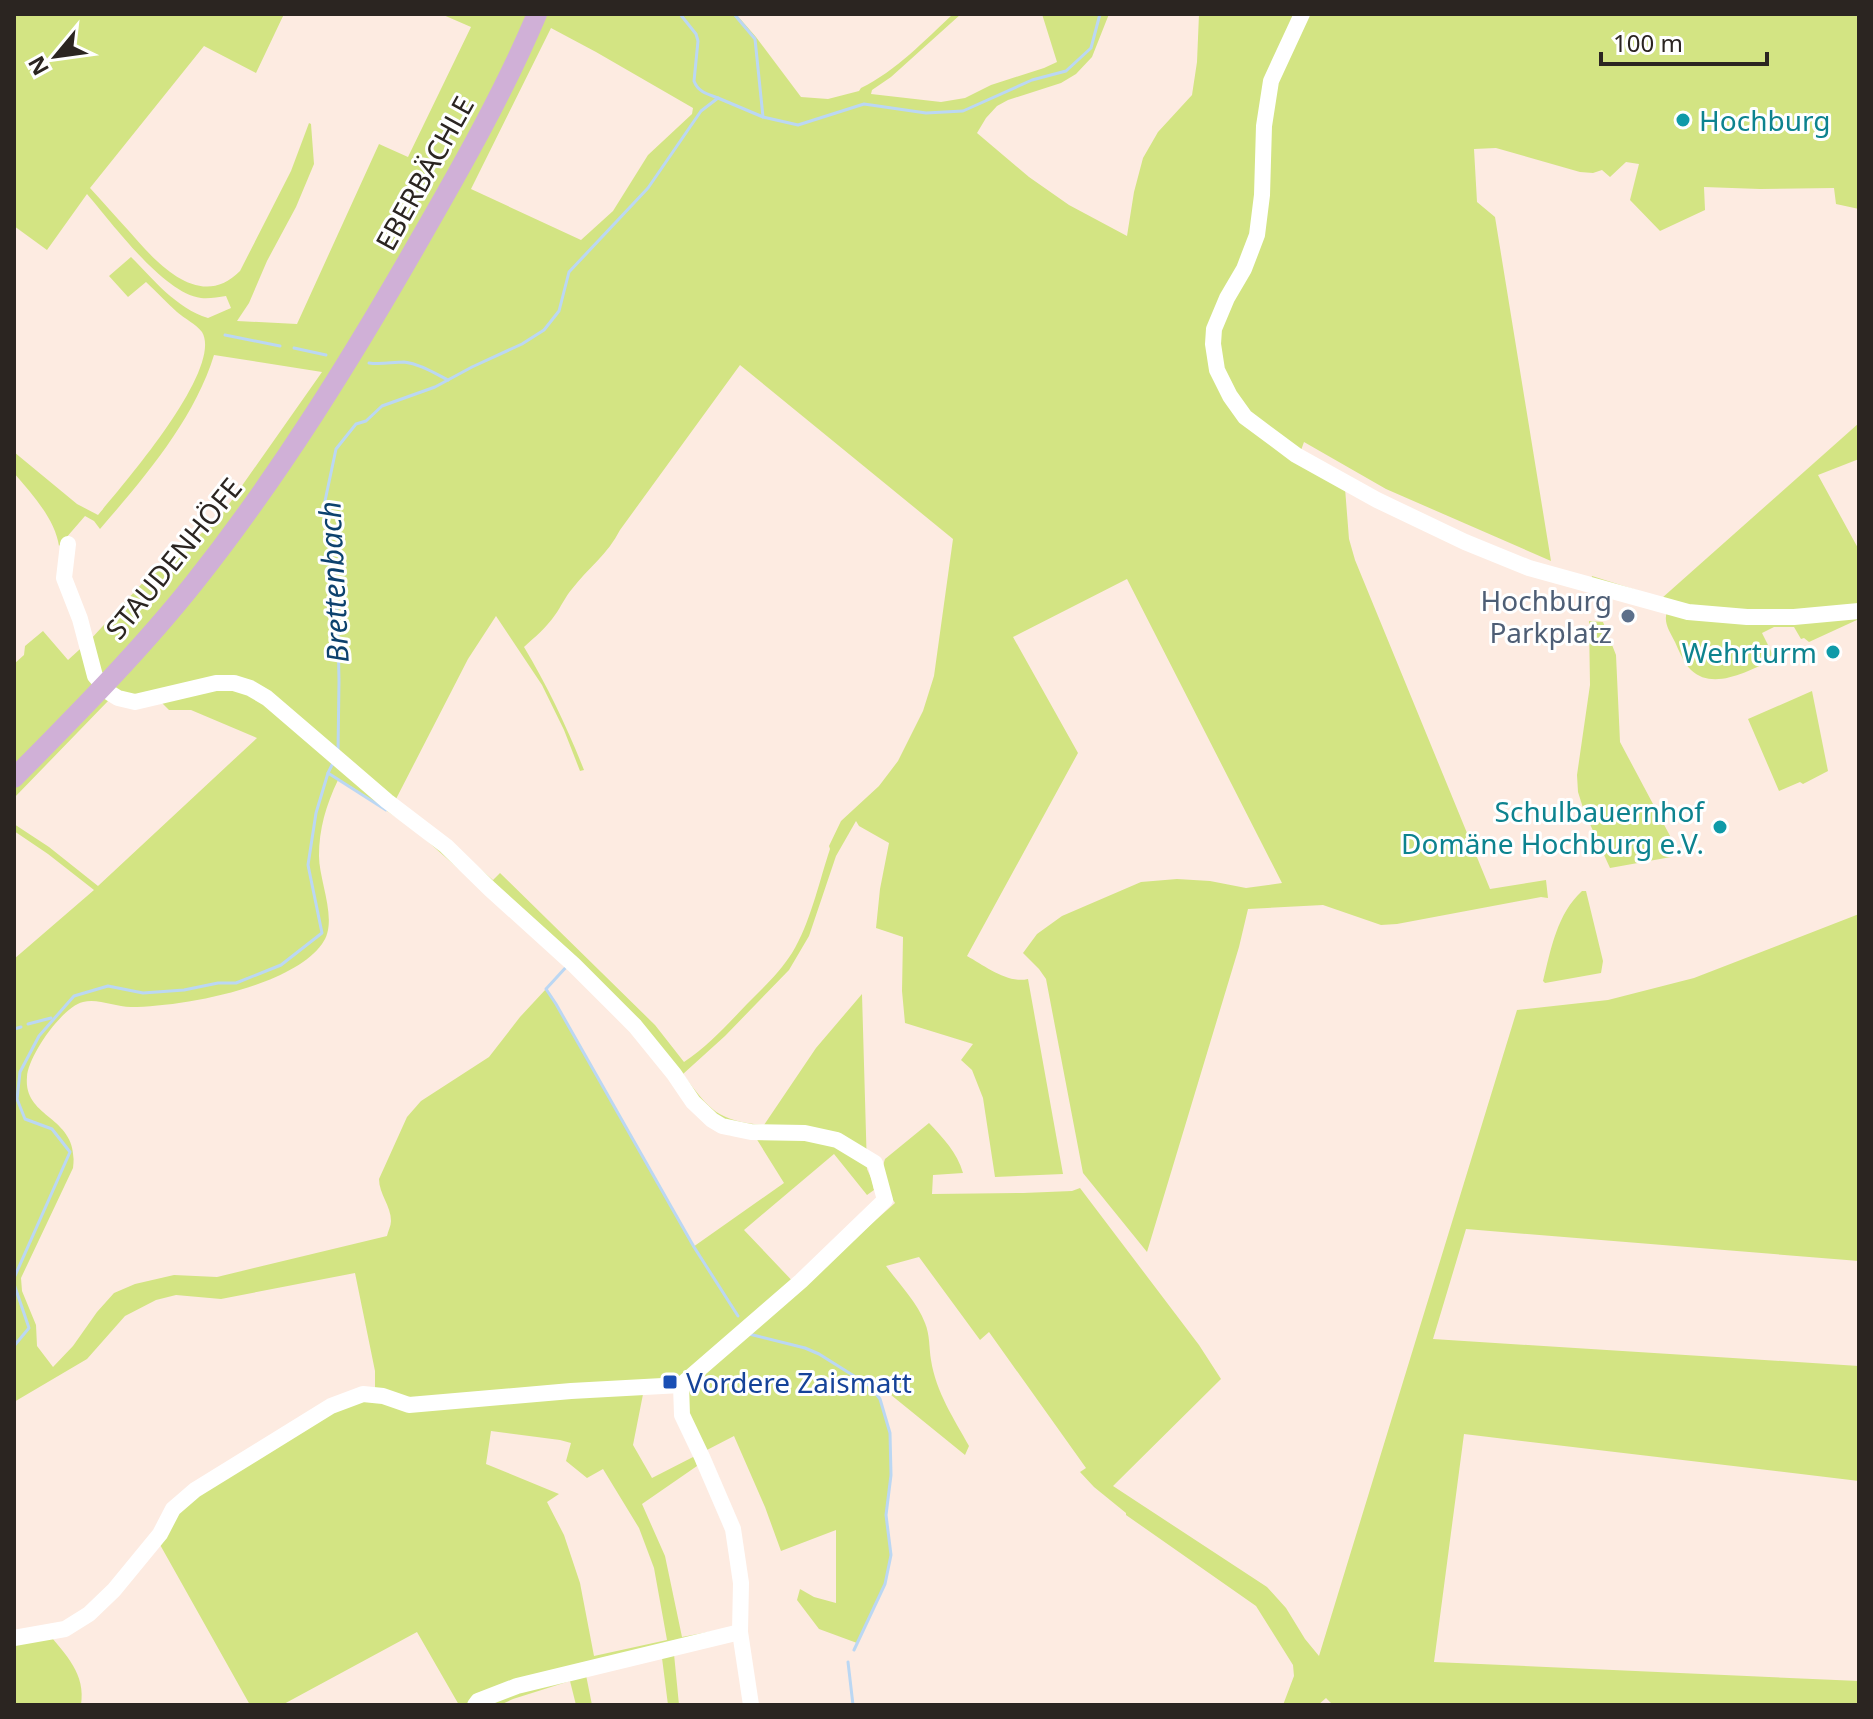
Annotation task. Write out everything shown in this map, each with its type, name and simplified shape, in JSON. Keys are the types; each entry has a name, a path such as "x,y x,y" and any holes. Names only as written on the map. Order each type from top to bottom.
{"main road":[{"name":"EBERBÄCHLE","path":"352,354 468,153 537,14"},
{"name":"STAUDENHÖFE","path":"14,778 104,685 193,585 294,444 352,354"}],"street":[{"path":"1302,14 1271,81 1264,126 1262,195 1257,235 1214,329 1217,370 1245,417 1296,455 1377,500 1465,542 1529,568 1688,612 1794,617 1859,611"},
{"path":"14,1638 65,1629 89,1614 114,1590 160,1534 173,1509 195,1490 331,1406 363,1394 383,1396 409,1405 681,1385 801,1281 885,1200 875,1163 837,1140 805,1133 742,1130 722,1126 712,1120 693,1102 635,1026 574,965 446,846 387,801 267,698 234,683 216,683 135,702 110,693 95,676 80,619 64,578 68,544"},
{"path":"681,1385 682,1415 733,1529 740,1573 740,1632 751,1705"},
{"path":"475,1705 478,1701 517,1686 740,1632"}],"green space":[{"path":"14,14 284,14 256,73 204,46 90,188 151,255 178,278 209,287 224,283 240,271 291,171 311,124 314,164 249,303 237,321 297,324 379,144 408,157 471,27 441,14 736,14 801,97 828,99 859,91 898,64 953,14 961,14 871,94 941,102 965,98 991,85 1057,62 1042,14 1109,14 1092,57 1076,74 1061,83 997,106 977,133 1029,177 1069,205 1127,236 1143,158 1158,132 1192,95 1199,14 1859,14 1859,209 1836,204 1834,188 1704,187 1705,210 1660,231 1630,200 1639,164 1626,162 1610,177 1602,170 1580,172 1496,148 1474,149 1477,202 1495,217 1551,561 1386,489 1304,442 1300,453 1472,542 1554,572 1591,582 1592,576 1662,598 1859,423 1859,459 1818,475 1859,550 1859,619 1809,642 1801,639 1794,627 1774,627 1762,633 1773,655 1769,657 1770,661 1730,677 1710,679 1700,676 1686,664 1668,627 1667,612 1580,589 1451,543 1345,488 1349,539 1355,560 1490,889 1546,880 1548,898 1381,925 1323,905 1248,909 1147,1252 1083,1173 1046,979 1023,953 1037,934 1062,916 1141,882 1177,879 1246,888 1282,883 1127,579 1013,637 1078,753 967,956 1005,977 1028,979 1063,1174 995,1177 983,1098 972,1070 961,1060 973,1044 905,1023 903,937 876,928 889,843 859,826 856,821 836,856 809,936 789,970 683,1074 716,1112 736,1121 764,1125 816,1048 862,994 867,1169 874,1190 867,1195 834,1154 744,1230 799,1288 895,1203 883,1177 885,1159 929,1123 953,1152 963,1173 933,1175 932,1194 1023,1193 1080,1188 1199,1345 1221,1379 1113,1486 1267,1587 1286,1608 1319,1656 1517,1010 1608,1000 1694,978 1859,914 1859,1261 1466,1229 1433,1339 1859,1366 1859,1481 1464,1434 1434,1662 1859,1681 1859,1705 1333,1705 1326,1698 1318,1705 1283,1705 1294,1676 1293,1665 1256,1606 1126,1515 1094,1487 1080,1472 1086,1468 989,1332 980,1340 919,1257 886,1266 922,1315 937,1383 969,1446 965,1455 880,1386 876,1392 890,1433 891,1475 886,1515 891,1555 885,1584 857,1643 819,1629 797,1600 800,1589 836,1603 836,1530 781,1551 734,1436 705,1451 688,1413 681,1377 646,1379 633,1445 652,1478 695,1456 697,1466 642,1504 665,1556 682,1637 734,1627 733,1641 674,1654 679,1705 668,1705 662,1658 586,1675 592,1705 576,1705 570,1681 500,1705 459,1705 417,1632 282,1705 250,1705 154,1534 175,1503 207,1479 324,1406 341,1398 375,1390 375,1371 355,1273 221,1299 176,1295 156,1300 125,1316 87,1359 14,1402 14,959 94,890 14,831 14,824 98,886 257,738 191,710 169,710 161,702 135,705 109,700 14,798 14,664 24,655 25,646 43,631 68,660 148,577 146,573 220,517 322,372 214,355 181,425 134,489 100,529 85,516 59,546 48,517 14,473 14,452 77,504 98,515 147,454 185,399 205,349 200,329 146,282 128,297 109,276 131,257 166,292 196,313 208,318 231,308 226,296 201,298 171,284 139,255 87,194 47,250 14,226","holes":["551,28 693,108 692,114 648,155 613,211 581,240 471,189","740,365 953,539 934,676 923,711 898,761 879,786 841,821 829,846 804,929 787,960 717,1035 684,1062 655,1025 500,873 493,880 396,799 468,659 496,616 542,685 580,771 584,770 557,707 524,647 552,620 570,592 620,530","338,780 352,787 416,831 572,970 643,1040 690,1108 705,1123 728,1135 756,1138 784,1183 693,1247 546,989 489,1057 421,1101 407,1117 379,1179 391,1223 387,1236 217,1277 174,1275 135,1284 114,1293 53,1367 37,1346 36,1325 22,1291 21,1278 73,1168 73,1151 68,1137 33,1102 28,1091 27,1077 33,1057 56,1022 83,1002 131,1007 206,998 261,983 307,959 322,944 329,925 319,846 324,817","491,1431 571,1443 566,1461 587,1478 603,1469 639,1528 654,1568 667,1640 594,1656 580,1583 564,1535 547,1502 559,1494 486,1464"]},
{"path":"1589,621 1603,622 1616,655 1620,742 1677,849 1671,857 1610,868 1584,811 1577,775 1590,685"},
{"path":"1812,691 1828,771 1803,784 1800,782 1779,791 1748,719"},
{"path":"1582,891 1586,891 1603,961 1601,973 1545,983 1556,933 1566,910"},
{"path":"48,1633 78,1674 81,1705 14,1705 14,1636"}],"waterway":[{"path":"680,14 698,41 694,81 700,90 718,98"},
{"path":"734,14 755,39 763,117"},
{"name":"Brettenbach","path":"338,752 336,590 325,501 336,449 356,424 366,421 382,406 435,387 544,330 559,311 569,272 648,188 701,111 718,98 763,117 798,125 864,104 926,113 963,111 1032,80 1066,71 1091,48 1100,14"},
{"path":"225,335 280,346"},
{"path":"294,348 326,355"},
{"path":"369,363 410,363 448,380"},
{"name":"Brettenbach","path":"14,1278 70,1152 52,1129 25,1119 17,1099 20,1072 39,1036 74,996 108,986 143,993 236,983 281,965 322,933 308,865 316,813 333,763"},
{"path":"328,773 386,810"},
{"path":"568,965 546,989 694,1247 738,1316"},
{"path":"28,1024 51,1018"},
{"path":"14,1029 21,1027"},
{"name":"Brettenbach","path":"14,1284 29,1328 14,1346"},
{"path":"749,1334 819,1354 870,1386 880,1399 890,1433 891,1475 886,1515 891,1555 885,1584 854,1650"},
{"path":"848,1662 853,1705"}],"place":[{"name":"Hochburg","path":"1683,120"},
{"name":"Hochburg Parkplatz","path":"1628,616"},
{"name":"Wehrturm","path":"1833,652"},
{"name":"Schulbauernhof Domäne Hochburg e.V.","path":"1720,827"},
{"name":"Vordere Zaismatt","path":"670,1382"}]}
